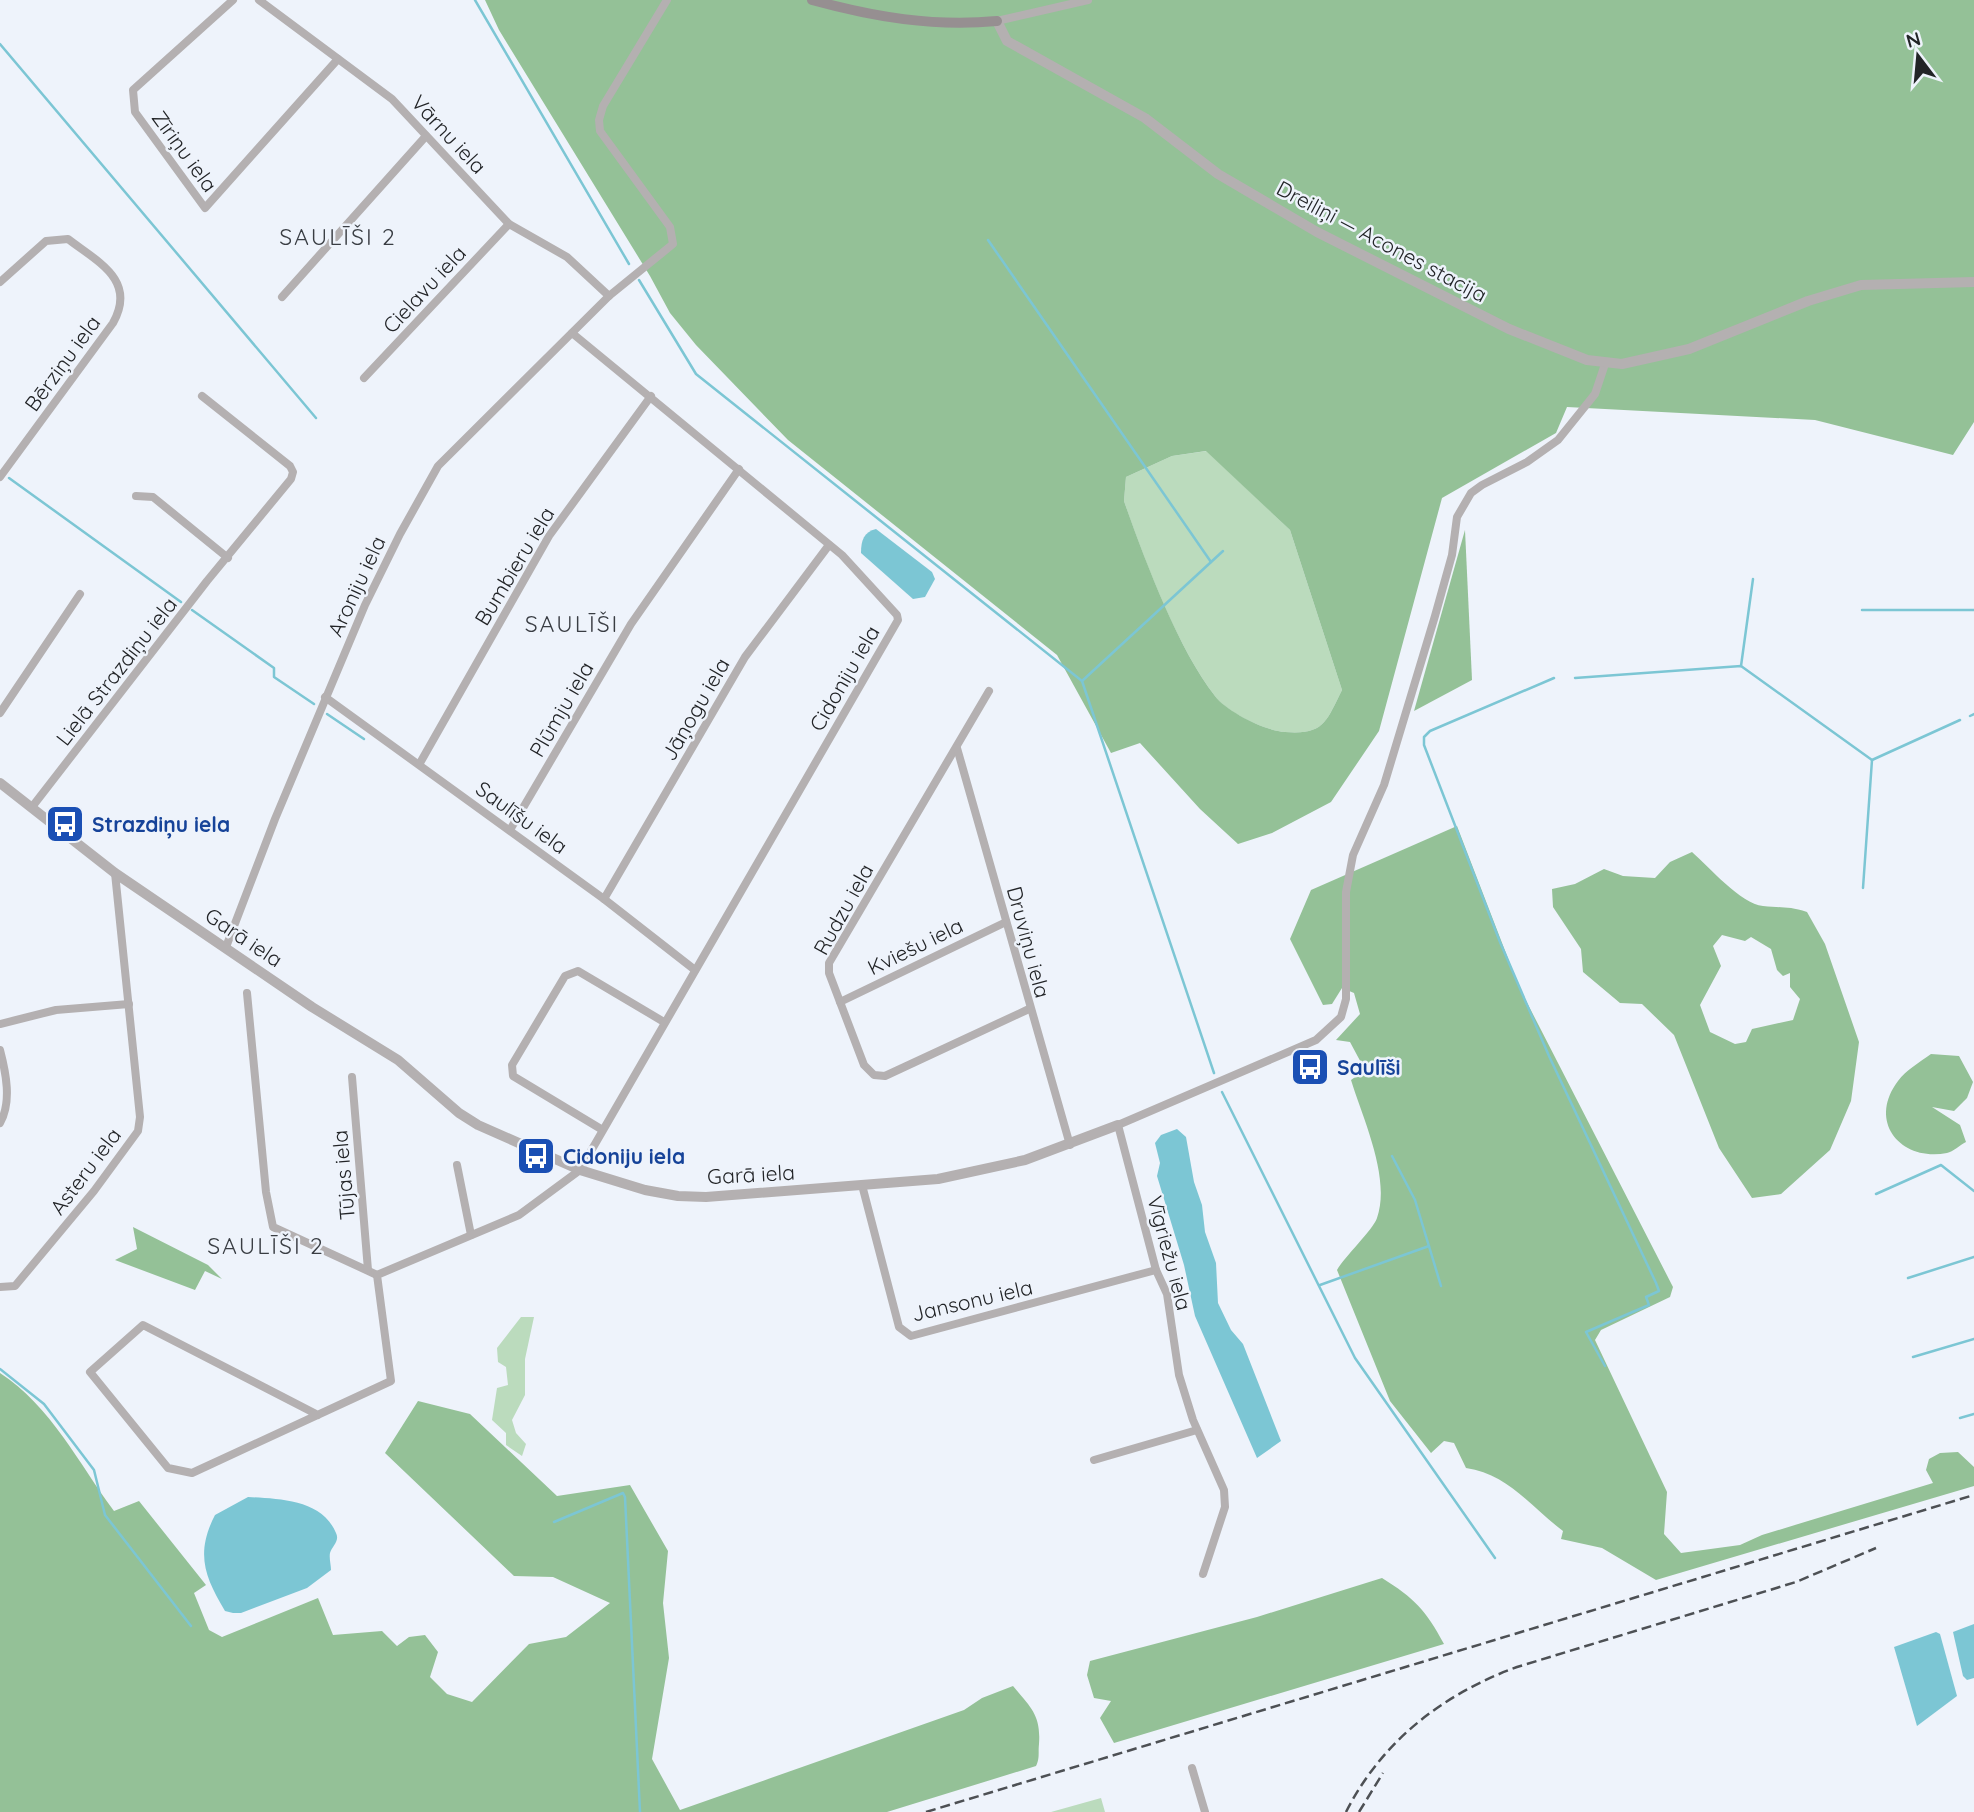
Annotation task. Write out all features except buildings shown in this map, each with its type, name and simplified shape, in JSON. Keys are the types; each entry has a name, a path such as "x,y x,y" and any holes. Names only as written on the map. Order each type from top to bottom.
{"main road":[{"path":"812,0 860,13 925,23 997,21"}],"street":[{"name":"Zīriņu iela","path":"233,0 133,90 135,112 205,208 338,59"},
{"name":"Vārnu iela","path":"258,0 392,99 509,224 567,257 609,296"},
{"name":"Aroniju iela","path":"226,947 325,697 400,534 438,466 609,296 673,244 670,228 607,143 599,120 603,106 667,0"},
{"path":"997,21 1088,0"},
{"name":"Dreiliņi — Acones stacija","path":"997,21 1007,41 1145,118 1218,174 1280,211 1509,329 1566,354 1605,364 1648,360 1689,349 1808,301 1861,285 1974,282"},
{"path":"282,298 426,136"},
{"name":"Cielavu iela","path":"364,379 509,224"},
{"name":"Bērziņu iela","path":"0,282 46,241 68,239 109,270 117,280 121,299 113,323 0,477"},
{"name":"Cidoniju iela","path":"377,1275 519,1215 580,1170 601,1129 898,620 897,615 851,565 829,545 572,333"},
{"name":"Garā iela","path":"0,783 115,873 398,1060 459,1113 478,1125 580,1170 645,1190 678,1196 779,1193 938,1179 984,1171 1070,1145 1316,1040 1341,1017 1346,999 1346,892 1353,855 1384,785 1452,555 1458,517 1471,493 1527,462 1558,440 1595,394 1605,364"},
{"name":"Lielā Strazdiņu iela","path":"32,807 293,472 290,466 202,396"},
{"name":"Bumbieru iela","path":"420,763 549,536 651,396"},
{"name":"Plūmju iela","path":"510,830 631,624 739,469"},
{"path":"136,496 153,497 228,558"},
{"name":"Jāņogu iela","path":"604,899 745,657 829,545"},
{"path":"0,713 80,594"},
{"name":"Rudzu iela","path":"989,691 829,963 829,973 864,1065 874,1075 885,1076 1029,1009"},
{"name":"Saulīšu iela","path":"325,697 420,763 604,899 695,971"},
{"name":"Druviņu iela","path":"957,748 1029,1009 1070,1145"},
{"name":"Asteru iela","path":"0,1287 15,1286 38,1261 138,1130 141,1117 115,873"},
{"name":"Kviešu iela","path":"840,1002 1006,922"},
{"path":"601,1129 513,1076 512,1065 565,976 571,971 578,971 664,1022"},
{"path":"247,993 266,1192 273,1227 377,1275 391,1381 318,1415 192,1473 168,1468 90,1372 143,1325 318,1415"},
{"path":"0,1024 56,1010 129,1004"},
{"path":"0,1050 7,1077 5,1114 0,1123"},
{"name":"Tūjas iela","path":"352,1077 368,1270"},
{"name":"Vīgriežu iela","path":"1118,1125 1156,1270 1167,1294 1172,1345 1197,1430 1224,1490 1225,1507 1203,1574"},
{"path":"457,1165 471,1235"},
{"name":"Jansonu iela","path":"862,1185 899,1327 911,1336 1156,1270"},
{"path":"1094,1460 1197,1430"},
{"path":"1192,1768 1205,1812"}],"green space":[{"path":"485,0 1974,0 1974,422 1953,455 1815,420 1567,407 1556,433 1442,498 1379,731 1331,802 1272,833 1238,844 1200,809 1140,743 1111,753 1057,655 788,440 696,345 670,313 499,30","holes":["1206,451 1290,530 1342,690 1322,724 1308,731 1298,732 1277,731 1247,720 1221,702 1201,676 1175,629 1141,549 1124,501 1126,477 1172,456"]},
{"path":"1207,451 1290,530 1342,690 1327,718 1316,728 1298,732 1277,731 1247,720 1220,702 1188,654 1152,576 1124,501 1126,477 1172,456"},
{"path":"1465,530 1472,680 1414,711"},
{"path":"1457,826 1519,987 1673,1287 1670,1297 1601,1330 1595,1340 1667,1492 1664,1534 1681,1553 1740,1545 1762,1535 1933,1483 1926,1470 1929,1459 1940,1453 1958,1452 1974,1467 1974,1486 1656,1580 1602,1548 1561,1539 1563,1531 1507,1484 1481,1471 1466,1468 1454,1443 1444,1441 1431,1453 1390,1401 1337,1270 1374,1223 1380,1202 1381,1185 1374,1149 1351,1080 1365,1070 1350,1042 1336,1040 1360,1014 1354,993 1342,988 1332,1004 1323,1005 1290,939 1311,890"},
{"path":"1692,852 1735,892 1754,904 1807,912 1825,944 1859,1042 1851,1101 1830,1150 1781,1194 1752,1198 1719,1148 1674,1035 1642,1004 1620,1003 1583,972 1581,949 1553,907 1552,889 1575,884 1604,869 1623,876 1655,878 1670,862","holes":["1722,935 1745,941 1751,937 1771,949 1777,970 1783,976 1790,973 1790,987 1800,999 1793,1020 1752,1029 1746,1042 1735,1044 1710,1032 1700,1005 1721,966 1713,946"]},
{"path":"1931,1054 1959,1056 1973,1082 1967,1098 1954,1111 1932,1107 1960,1125 1966,1142 1947,1153 1930,1154 1903,1145 1888,1124 1886,1111 1889,1096 1898,1081"},
{"path":"133,1227 208,1265 222,1279 205,1271 195,1290 115,1260 137,1249"},
{"path":"521,1317 534,1317 525,1359 525,1395 512,1420 516,1433 526,1444 522,1456 506,1445 506,1433 492,1420 497,1388 508,1385 506,1367 498,1362 497,1348"},
{"path":"0,1373 18,1386 49,1419 114,1511 139,1501 206,1585 194,1593 209,1630 222,1637 318,1598 333,1635 382,1631 397,1646 409,1637 425,1635 438,1652 430,1677 447,1694 472,1702 529,1644 566,1637 610,1603 553,1577 514,1576 385,1453 418,1401 470,1414 557,1496 630,1485 668,1551 663,1603 669,1658 652,1759 680,1810 964,1710 982,1698 1013,1686 1030,1706 1036,1719 1039,1755 1036,1766 887,1812 0,1812"},
{"path":"1382,1578 1418,1606 1444,1644 1114,1743 1100,1718 1111,1701 1094,1698 1087,1675 1090,1661 1257,1617"},
{"path":"1101,1798 1105,1812 1051,1812"}],"water":[{"path":"876,529 932,572 935,579 925,597 913,599 861,553 864,537"},
{"path":"1177,1129 1186,1137 1194,1182 1202,1205 1205,1232 1216,1263 1218,1303 1231,1330 1243,1344 1281,1441 1257,1458 1195,1316 1184,1265 1157,1176 1160,1163 1155,1143 1161,1135"},
{"path":"248,1497 285,1500 310,1507 321,1513 329,1522 337,1539 330,1553 331,1570 307,1588 241,1613 233,1613 225,1611 212,1587 205,1565 205,1542 215,1515"},
{"path":"1974,1624 1974,1678 1967,1680 1963,1676 1953,1632"},
{"path":"1936,1632 1940,1634 1957,1696 1917,1726 1894,1647"}],"waterway":[{"path":"475,0 629,264"},
{"path":"0,44 316,418"},
{"path":"988,240 1211,562"},
{"path":"639,280 696,374 1082,681 1214,1073"},
{"path":"9,478 181,602"},
{"path":"1082,681 1223,551"},
{"path":"1741,666 1753,579"},
{"path":"192,610 274,668 274,677 314,704"},
{"path":"1862,610 1974,610"},
{"path":"1575,678 1741,666 1872,760"},
{"path":"1554,678 1430,731 1424,737 1424,745 1500,942 1549,1056 1659,1291 1646,1297 1649,1305 1586,1332 1605,1366"},
{"path":"327,714 364,739"},
{"path":"1970,716 1974,714"},
{"path":"1863,888 1872,760 1960,720"},
{"path":"1222,1092 1355,1358 1495,1558"},
{"path":"1392,1156 1415,1200 1441,1286"},
{"path":"1876,1194 1941,1165 1974,1191"},
{"path":"1320,1285 1429,1246"},
{"path":"1908,1278 1974,1257"},
{"path":"1913,1357 1974,1339"},
{"path":"0,1369 44,1404 94,1470 105,1515 191,1626"},
{"path":"1960,1418 1974,1414"},
{"path":"554,1522 623,1493 625,1497 640,1812"}],"railway":[{"path":"926,1812 1974,1495"},
{"path":"1346,1812 1361,1786 1396,1742 1440,1706 1490,1678 1517,1667 1796,1582 1876,1548"},
{"path":"1359,1812 1383,1773"}],"place":[{"name":"Strazdiņu iela","path":"65,824"},
{"name":"Saulīši","path":"1310,1067"},
{"name":"Cidoniju iela","path":"536,1156"}],"district":[{"name":"SAULĪŠI 2","path":"338,236"},
{"name":"SAULĪŠI","path":"572,623"},
{"name":"SAULĪŠI 2","path":"266,1245"}]}
